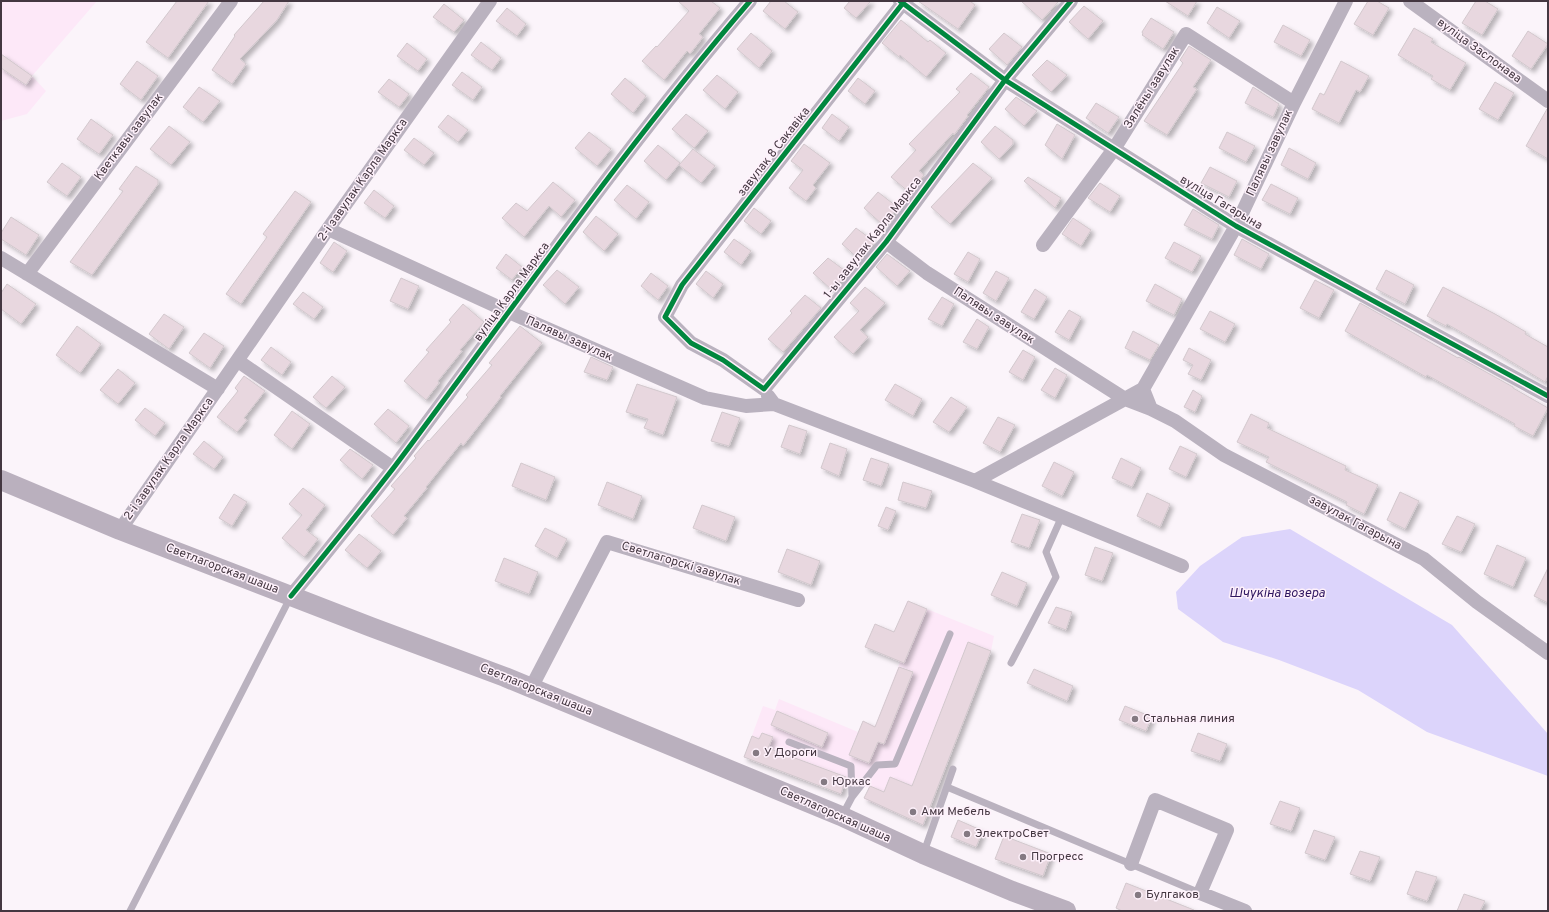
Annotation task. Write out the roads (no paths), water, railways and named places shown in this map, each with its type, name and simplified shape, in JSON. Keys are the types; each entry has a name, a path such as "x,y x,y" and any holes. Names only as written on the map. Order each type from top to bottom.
{"main road":[{"name":"Светлагорская шаша","path":"1,480 120,530 531,688 841,816 923,854 1012,891 1066,911"}],"street":[{"name":"Кветкавы завулак","path":"27,274 231,1"},
{"name":"2-і завулак Карла Маркса","path":"120,530 328,229 490,1"},
{"name":"вуліца Карла Маркса","path":"291,596 393,468 590,203 672,96 750,1"},
{"name":"1-ы завулак Карла Маркса","path":"764,389 886,242 1005,80 1071,1"},
{"name":"Палявы завулак","path":"1143,389 1236,226 1294,103 1346,1"},
{"name":"вуліца Заслонава","path":"1410,1 1548,101"},
{"name":"вуліца Гагарына","path":"902,2 1005,80 1236,226 1548,396"},
{"name":"завулак 8 Сакавіка","path":"764,389 723,360 691,343 665,317 682,285 902,2"},
{"name":"Зялёны завулак","path":"1043,245 1114,149 1186,34 1294,103"},
{"name":"Палявы завулак","path":"328,229 509,312 705,398 746,406 774,404 975,481 1182,566"},
{"name":"Палявы завулак","path":"886,242 927,273 1125,399"},
{"name":"2-і завулак Карла Маркса","path":"1,258 218,389"},
{"path":"238,361 393,468"},
{"path":"764,389 774,404"},
{"path":"975,481 1143,389 1151,409"},
{"name":"завулак Гагарына","path":"1125,399 1151,409 1175,421 1224,455 1424,559 1477,602 1547,650"},
{"name":"Светлагорскі завулак","path":"531,688 607,542 798,600"},
{"path":"1131,864 1155,800 1227,830 1200,893 1245,911"}],"lane":[{"path":"1011,663 1056,577 1046,552 1062,516"},
{"path":"130,911 291,596"},
{"path":"841,816 852,797 877,764 895,764 950,634"},
{"path":"789,742 851,766 852,797"},
{"path":"923,854 953,769"},
{"path":"947,787 1200,893"}],"water":[{"name":"Шчукіна возера","path":"1290,529 1452,625 1548,734 1548,776 1427,732 1358,690 1279,660 1223,642 1178,609 1176,592 1200,566 1242,537"}],"place":[{"name":"Стальная линия","path":"1135,719"},
{"name":"У Дороги","path":"756,753"},
{"name":"Юркас","path":"824,782"},
{"name":"Ами Мебель","path":"913,812"},
{"name":"ЭлектроСвет","path":"967,834"},
{"name":"Прогресс","path":"1023,857"},
{"name":"Булгаков","path":"1138,895"}]}
